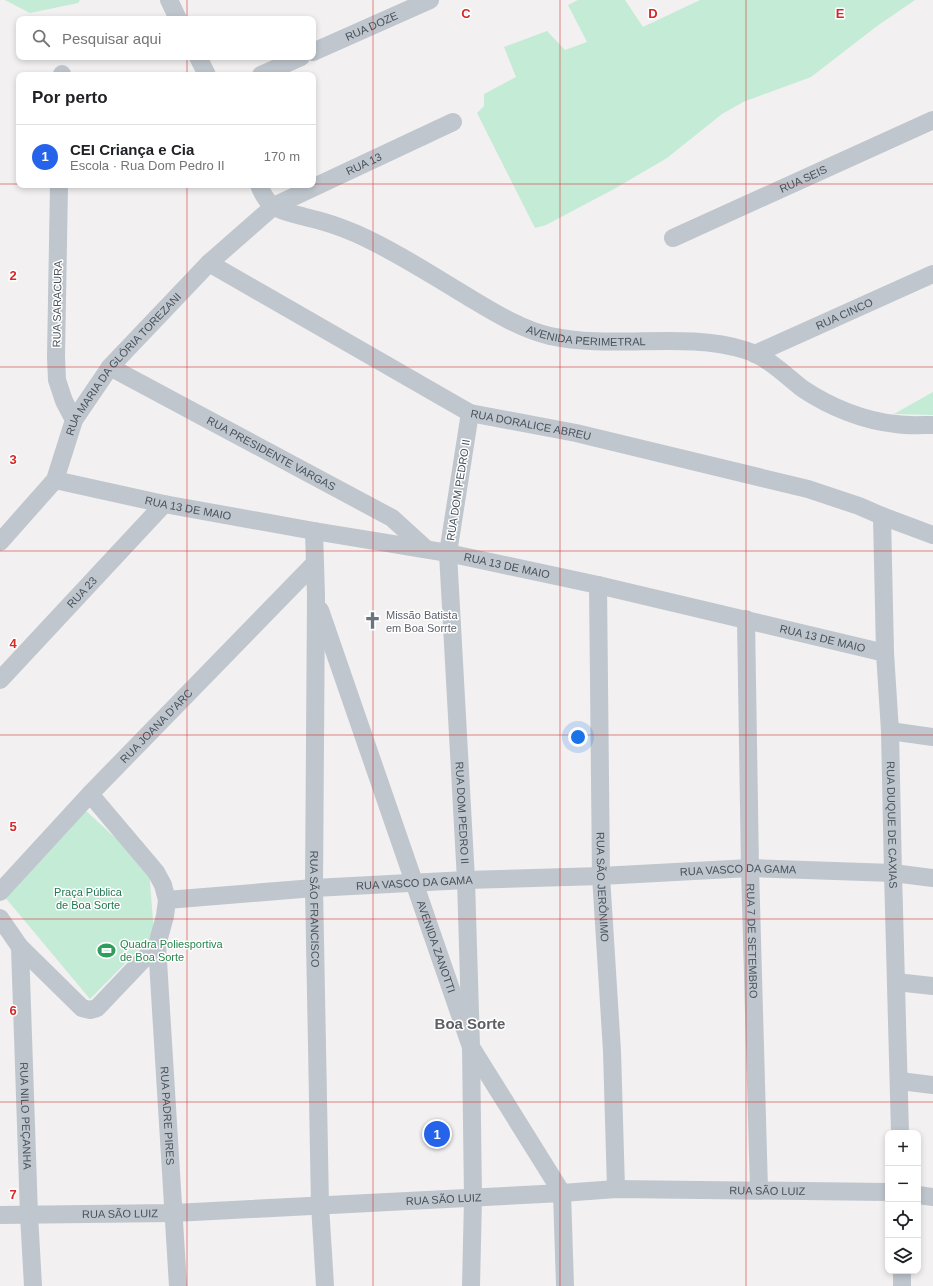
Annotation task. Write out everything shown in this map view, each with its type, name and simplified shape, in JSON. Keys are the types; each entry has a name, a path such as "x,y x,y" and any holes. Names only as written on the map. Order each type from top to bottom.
{"street":[{"path":"169,0 177,16"},
{"name":"RUA DOZE","path":"316,51 430,0"},
{"path":"200,60 206,72"},
{"path":"268,72 294,60"},
{"name":"RUA SEIS","path":"673,238 933,120"},
{"name":"RUA 13","path":"316,186 453,122"},
{"name":"RUA SARACURA","path":"59,188 56,357 58,380 64,401 74,420"},
{"name":"AVENIDA PERIMETRAL","path":"260,188 263,195 274,206 290,213 330,224 355,233 382,245 492,312 530,330 550,336 600,342 697,342 745,350 756,354 773,365 805,390 836,407 855,415 896,424 933,425"},
{"name":"RUA 13","path":"274,206 312,188"},
{"name":"RUA MARIA DA GLÓRIA TOREZANI","path":"0,542 55,480 74,420 110,367 209,263 274,206"},
{"name":"RUA DORALICE ABREU","path":"209,263 470,413 576,433 808,489 859,506 932,535"},
{"name":"RUA CINCO","path":"756,354 933,274"},
{"name":"RUA PRESIDENTE VARGAS","path":"110,367 392,518 426,549"},
{"name":"RUA DOM PEDRO II","path":"470,413 448,552 466,880 471,1048 473,1198 472,1286"},
{"name":"RUA 13 DE MAIO","path":"55,480 164,504 314,531 448,552 746,619 885,654"},
{"name":"RUA 23","path":"0,680 164,504"},
{"name":"RUA DUQUE DE CAXIAS","path":"882,516 885,654 890,731 900,1082 900,1130"},
{"name":"RUA SÃO FRANCISCO","path":"314,531 316,596 314,888 320,1206 325,1286"},
{"name":"RUA JOANA D'ARC","path":"0,892 90,794 315,563"},
{"name":"RUA SÃO JERÔNIMO","path":"598,585 601,876 612,1050 616,1189"},
{"name":"AVENIDA ZANOTTI","path":"316,596 471,1048 562,1193"},
{"name":"RUA 7 DE SETEMBRO","path":"746,619 750,868 759,1190"},
{"path":"890,731 933,737"},
{"path":"0,918 20,947 82,1008 90,1010 97,1008 157,945 165,916 167,900 163,885 156,872 90,794"},
{"name":"RUA VASCO DA GAMA","path":"167,900 314,888 750,868 893,873 933,878"},
{"name":"RUA PADRE PIRES","path":"157,945 178,1286"},
{"name":"RUA NILO PEÇANHA","path":"20,947 29,1215 33,1286"},
{"path":"896,982 933,986"},
{"path":"900,1082 933,1085"},
{"name":"RUA SÃO LUIZ","path":"0,1215 174,1213 473,1198 616,1189 885,1192"},
{"path":"562,1193 564,1286"},
{"path":"921,1195 933,1197"},
{"path":"902,1274 902,1286"}],"green space":[{"path":"5,0 80,0 78,3 30,13"},
{"path":"578,0 625,0 643,27 700,0 915,0 877,26 811,77 743,102 722,114 667,158 614,189 546,225 535,228 477,113 484,106 484,94 516,77 504,47 547,31 565,50 587,42 568,5"},
{"path":"933,392 933,415 894,414"},
{"name":"Praça Pública de Boa Sorte","path":"85,810 149,869 154,934 90,999 4,896"}],"place":[{"name":"Missão Batista em Boa Sorrte","path":"373,621"},
{"name":"Quadra Poliesportiva de Boa Sorte","path":"107,950"},
{"name":"CEI Criança e Cia","path":"437,1134"}],"district":[{"name":"Boa Sorte","path":"470,1024"}]}
